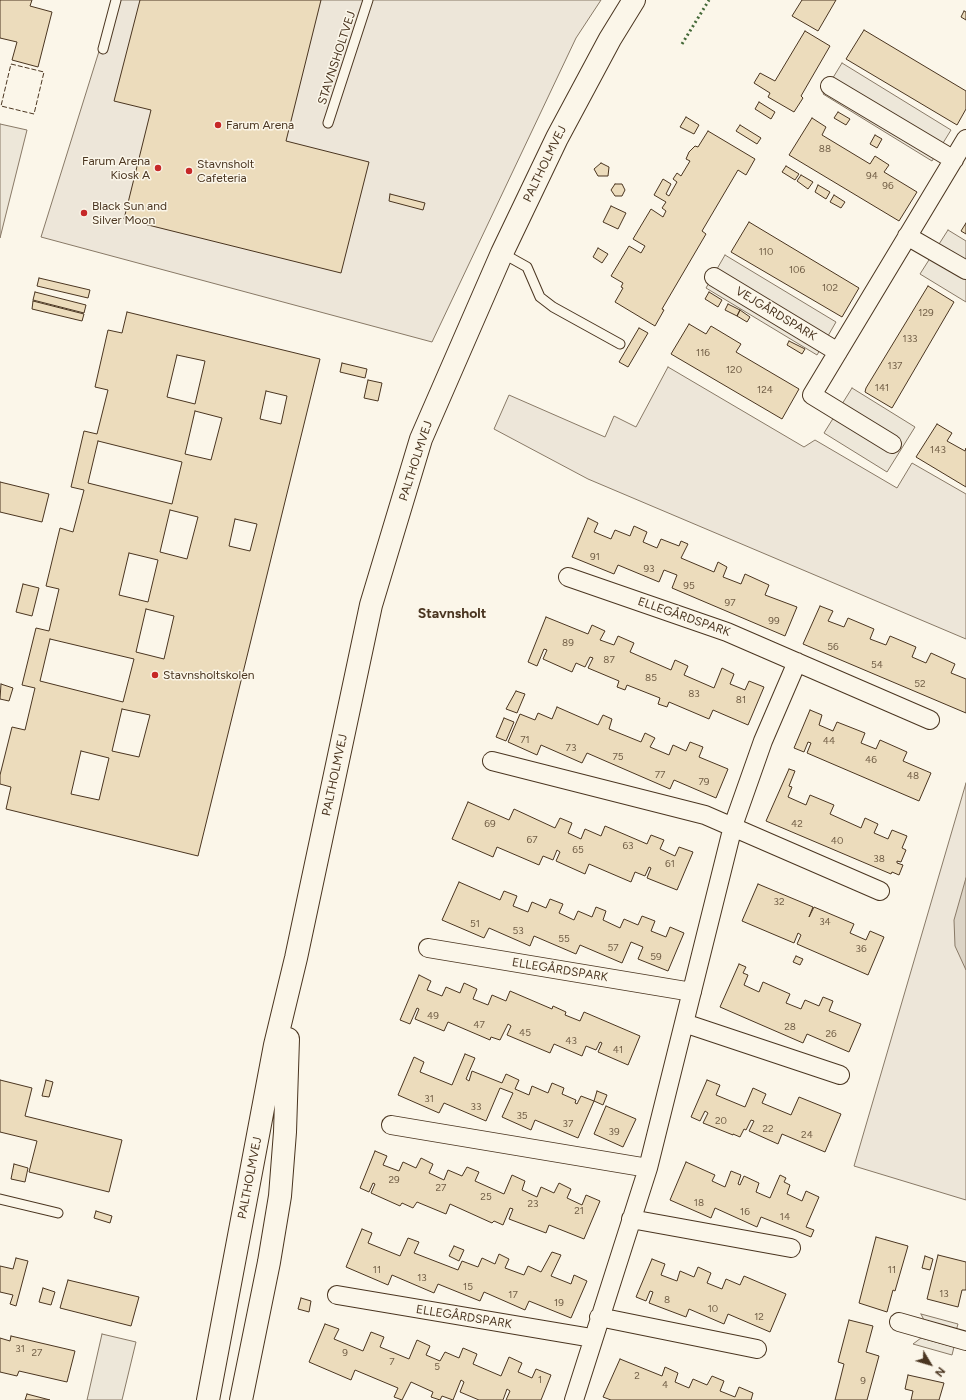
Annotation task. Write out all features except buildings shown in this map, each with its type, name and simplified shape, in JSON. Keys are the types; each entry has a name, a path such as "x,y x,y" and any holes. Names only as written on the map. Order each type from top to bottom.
{"street":[{"name":"PALTHOLMVEJ","path":"208,1400 275,1045 296,958 371,605 421,439 502,253 557,138 610,39 634,0"},
{"path":"830,86 954,160"},
{"path":"892,444 812,395 966,139"},
{"path":"907,236 966,270"},
{"name":"VEJGÅRDSPARK","path":"714,277 838,352"},
{"name":"ELLEGÅRDSPARK","path":"568,577 727,632 930,720"},
{"path":"574,1400 592,1338 648,1168 733,826 764,741 797,662"},
{"path":"492,761 705,815 733,826 880,892"},
{"name":"ELLEGÅRDSPARK","path":"428,948 692,992"},
{"name":"PALTHOLMVEJ","path":"241,1400 269,1262 280,1196 285,1132 286,1053 296,958"},
{"path":"684,1023 840,1075"},
{"path":"391,1125 648,1168"},
{"path":"631,1219 791,1248"},
{"name":"ELLEGÅRDSPARK","path":"337,1295 592,1338"},
{"path":"599,1317 757,1349"},
{"path":"899,1322 966,1341"}],"lane":[{"path":"104,48 116,0"},
{"name":"STAVNSHOLTVEJ","path":"328,123 368,0"},
{"path":"502,253 527,267 540,297 553,307 620,344"},
{"path":"0,1199 58,1213"}],"shaded area":[{"path":"115,0 601,0 576,38 432,342 41,237"},
{"path":"842,63 951,130 932,161 823,94"},
{"path":"0,124 27,130 0,238"},
{"path":"948,230 966,241 966,302 920,274"},
{"path":"725,255 836,322 817,355 706,288"},
{"path":"668,367 804,447 815,440 897,488 912,463 966,494 966,639 588,479 494,429 509,395 605,437 614,416 636,427"},
{"path":"852,388 915,427 887,472 824,433"},
{"path":"966,783 966,1200 854,1166"},
{"path":"966,878 966,970 955,946 954,920"},
{"path":"921,1314 958,1324 956,1331 926,1324"},
{"path":"102,1334 136,1342 122,1400 87,1400"},
{"path":"921,1338 954,1347 952,1355 913,1344"}],"hedge":[{"path":"682,44 709,0"}],"fence":[{"path":"11,64 44,72 34,114 1,106 11,64"}],"place":[{"name":"Farum Arena","path":"218,125"},
{"name":"Farum Arena Kiosk A","path":"158,168"},
{"name":"Stavnsholt Cafeteria","path":"189,171"},
{"name":"Black Sun and Silver Moon","path":"84,213"},
{"name":"Stavnsholtskolen","path":"155,675"}],"district":[{"name":"Stavnsholt","path":"452,614"}]}
